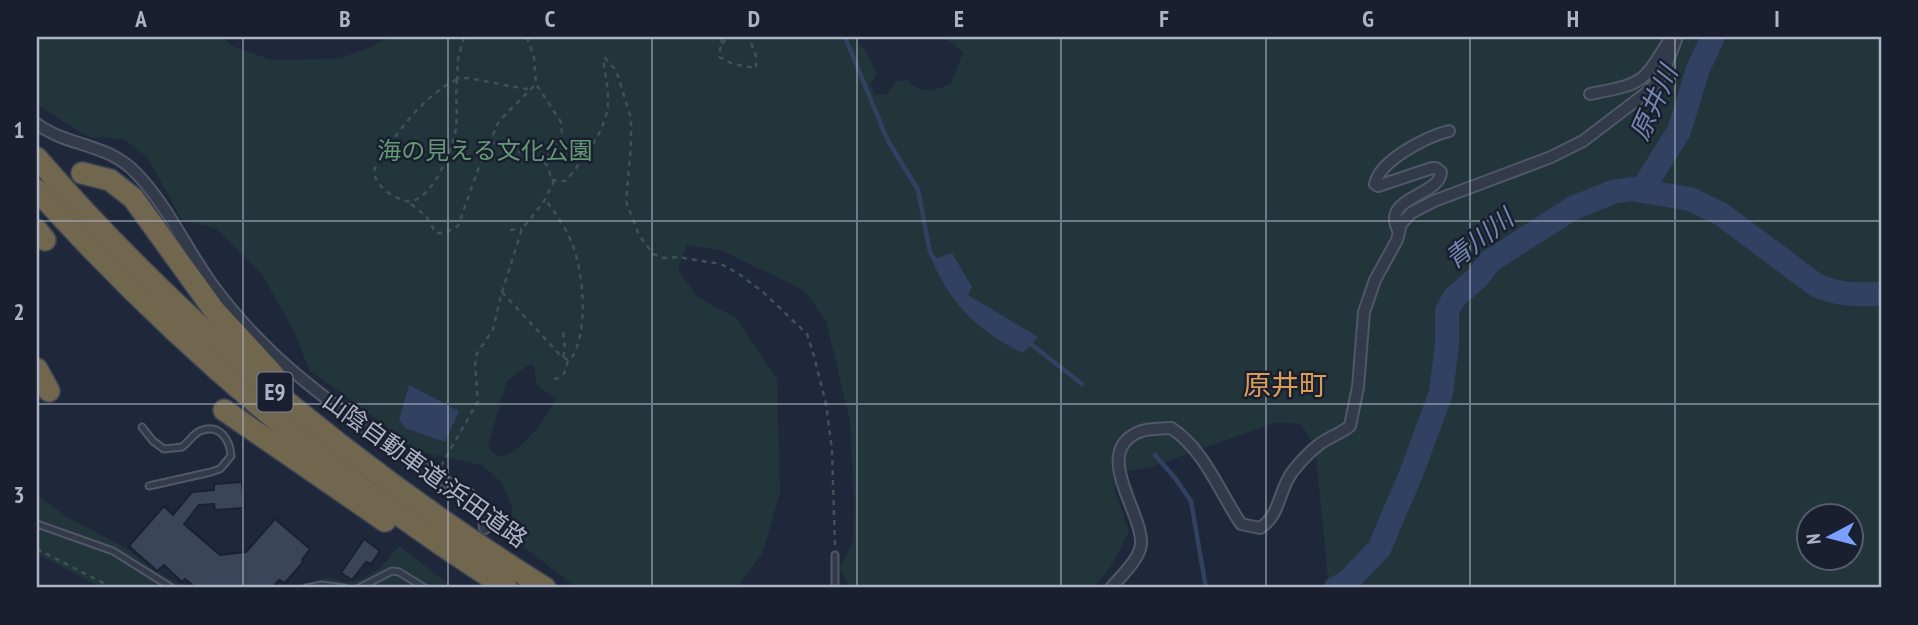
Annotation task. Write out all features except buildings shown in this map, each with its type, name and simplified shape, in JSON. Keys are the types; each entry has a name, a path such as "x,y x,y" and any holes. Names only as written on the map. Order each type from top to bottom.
{"highway":[{"name":"山陰自動車道;浜田道路","path":"37,158 120,247 222,347 307,417 426,508 545,588"},
{"path":"82,173 110,180 133,198 214,310 272,373 307,417"},
{"name":"山陰自動車道;浜田道路","path":"37,190 150,307 249,395 364,488 507,588"},
{"path":"225,410 388,523 498,588"}],"street":[{"path":"1590,94 1629,86 1642,80 1671,37"},
{"path":"1111,588 1136,556 1141,544 1137,520 1119,473 1119,458 1131,437 1146,430 1171,428 1208,469 1241,524 1260,528 1269,522 1275,514 1282,489 1295,469 1320,444 1350,426 1357,397 1364,312 1375,280 1397,240 1401,224 1411,213 1434,201 1551,157 1583,141 1650,90 1663,74 1677,37"},
{"path":"37,124 52,133 93,146 118,158 136,172 211,283 253,336 310,387 393,448 470,495 479,503 485,515 485,528"},
{"path":"1399,232 1395,217 1400,206 1438,180 1441,172 1432,168 1378,186 1375,180 1405,152 1434,135 1449,131"}],"lane":[{"path":"142,427 153,441 164,449 182,447 193,435 209,429 219,430 230,446 231,456 220,469 149,486"},
{"path":"37,524 113,551 172,588"},
{"path":"835,555 835,588"},
{"path":"359,588 392,571 399,572 425,588"},
{"path":"306,588 322,585 344,588"}],"path":[{"path":"464,37 458,59 457,79 454,138 429,191 419,200 410,203 385,190 375,179 375,168 413,114 438,92 457,79 468,78 526,89 536,85"},
{"path":"527,37 534,58 536,85 561,122 560,141 544,162"},
{"path":"722,37 719,57 733,64 756,68 756,56 749,37"},
{"path":"722,44 728,37"},
{"path":"490,142 544,162 549,168 551,180 566,181 592,144 606,116 609,100 603,60 605,58 616,70 631,118 626,201 639,235 653,254 664,258 677,257 721,264 739,274 763,292 807,334 826,404 832,450 835,555"},
{"path":"410,203 426,216 436,233 454,229 462,218 499,121 536,85"},
{"path":"431,472 444,464 478,401 475,365 477,353 493,330 522,229 545,199 554,181"},
{"path":"545,199 561,220 572,244 580,273 580,340 574,355 568,360 565,373 561,378 554,379"},
{"path":"510,230 522,229"},
{"path":"502,292 568,360"},
{"path":"563,330 563,357"},
{"path":"37,549 113,588"}],"green space":[{"name":"海の見える文化公園","path":"37,37 222,37 232,46 272,60 339,59 389,37 854,37 855,42 865,49 877,74 870,84 875,95 887,94 896,82 907,80 923,90 951,84 963,52 944,37 1881,37 1881,588 1329,588 1315,446 1301,424 1277,422 1151,467 1128,471 1114,489 1129,531 1112,565 1093,588 849,586 840,568 853,543 850,421 826,321 805,291 721,250 687,245 678,269 696,296 736,318 777,379 780,493 762,554 736,588 577,588 520,544 512,525 512,507 502,483 482,465 415,451 373,416 310,371 293,330 262,274 217,229 182,220 147,157 124,139 89,137 37,105","holes":["528,365 534,365 537,385 556,399 546,416 524,442 499,457 488,445 507,381"]},
{"path":"37,495 67,517 126,548 152,569 187,588 102,588 37,553"},
{"path":"399,546 454,588 288,588 328,578 345,582 357,581 379,569"}],"water":[{"path":"952,253 972,287 968,295 1038,337 1023,353 993,336 968,316 957,303 932,260"},
{"path":"409,385 459,411 445,442 405,428 399,420"}],"waterway":[{"path":"845,37 887,139 918,190 930,252 937,264"},
{"name":"原井川","path":"1642,190 1679,131 1698,69 1713,37"},
{"name":"青川川","path":"1336,588 1346,583 1379,549 1411,474 1441,393 1447,344 1447,311 1454,298 1477,278 1490,261 1573,208 1613,192 1631,189 1690,199 1721,214 1816,285 1848,294 1881,294"},
{"path":"1027,341 1082,384"},
{"path":"1155,455 1191,501 1206,588"}],"district":[{"name":"原井町","path":"1285,385"}]}
